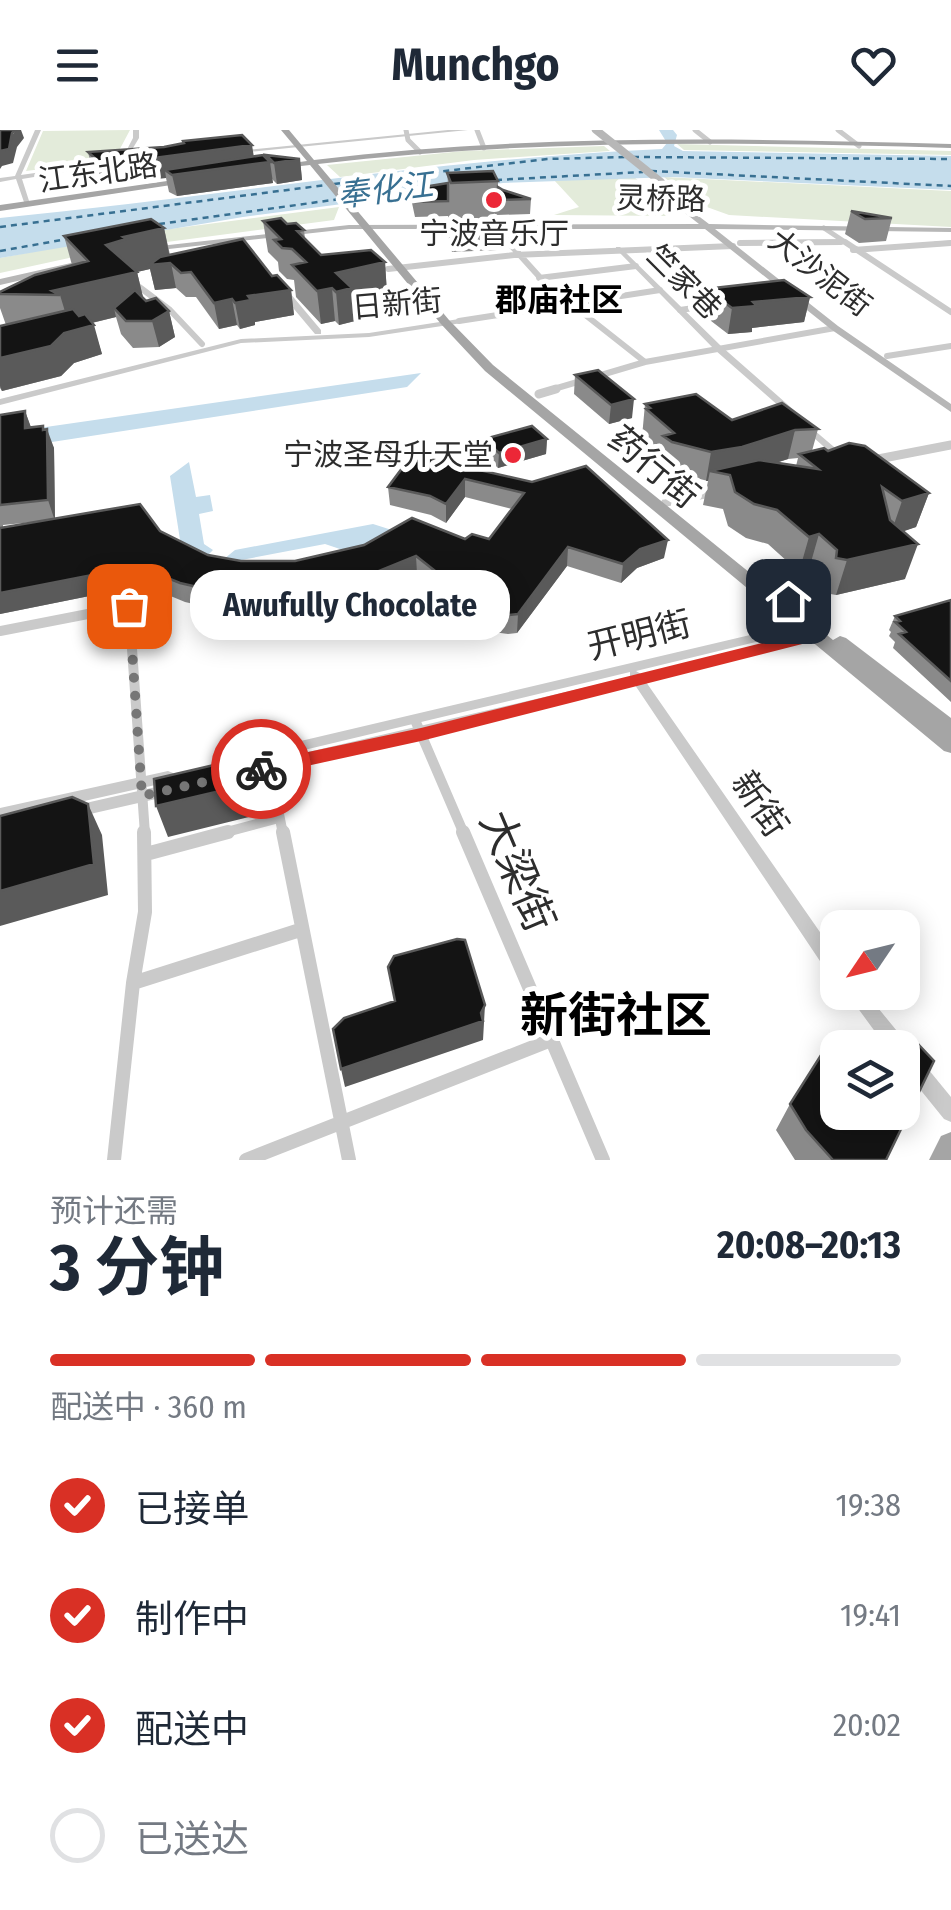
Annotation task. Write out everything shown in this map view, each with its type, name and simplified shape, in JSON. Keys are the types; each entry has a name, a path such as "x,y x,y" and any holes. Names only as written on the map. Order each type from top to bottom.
{"main road":[{"path":"284,130 299,144"},
{"path":"295,130 299,144"},
{"path":"588,130 656,182"},
{"path":"596,130 656,182"},
{"path":"655,141 680,138 951,148"},
{"path":"259,172 321,168 419,151 708,140"},
{"name":"药行街","path":"299,144 399,267 489,368 951,746"},
{"name":"江东北路","path":"205,179 0,210 27,204 205,179"},
{"name":"大沙泥街","path":"656,182 951,403"},
{"name":"灵桥路","path":"368,226 709,224 948,230"},
{"name":"灵桥路","path":"368,226 709,224 948,230"},
{"path":"368,226 162,247 141,248 368,226"},
{"name":"大沙泥街","path":"736,244 835,328 951,403"},
{"path":"0,279 95,258"},
{"name":"药行街","path":"450,323 666,502 810,629 951,728"},
{"path":"943,1160 951,1146"}],"street":[{"path":"27,204 18,176 38,130"},
{"path":"122,161 136,138 136,130"},
{"path":"225,151 465,130"},
{"path":"477,130 483,147"},
{"path":"694,130 708,140"},
{"path":"838,130 858,145"},
{"path":"406,133 419,151"},
{"path":"0,178 136,160"},
{"path":"498,227 514,255 539,278 645,362"},
{"path":"824,228 951,312"},
{"path":"948,230 938,239 950,243"},
{"path":"236,238 248,252"},
{"path":"399,267 618,248 842,242"},
{"path":"853,250 950,243"},
{"path":"162,247 175,258"},
{"name":"竺家巷","path":"618,248 718,348 850,465"},
{"path":"539,278 636,266"},
{"path":"269,274 318,332"},
{"path":"152,278 134,282 170,310 202,344"},
{"path":"450,323 660,290"},
{"path":"774,298 793,296"},
{"path":"680,310 719,305"},
{"name":"日新街","path":"0,400 202,344 450,323"},
{"name":"日新街","path":"0,400 241,341 450,323"},
{"path":"538,394 645,362 835,328"},
{"path":"887,356 951,346"},
{"path":"867,462 951,444"},
{"path":"836,468 850,465"},
{"path":"666,502 721,491"},
{"path":"0,631 129,606 146,854 146,912 132,983 114,1160"},
{"name":"开明街","path":"232,769 418,728 810,629"},
{"name":"新街","path":"634,674 820,947"},
{"name":"大梁街","path":"418,728 603,1160"},
{"path":"268,761 350,1160"},
{"path":"0,814 178,781"},
{"path":"0,829 142,789"},
{"path":"146,854 279,818"},
{"path":"132,983 300,930"},
{"path":"869,1010 885,1030"},
{"path":"246,1160 551,1040"},
{"path":"920,1074 951,1112"}],"green space":[{"path":"130,130 114,160 26,171 43,131"},
{"path":"677,144 951,151 951,155 684,150"},
{"path":"604,146 610,151 474,160 340,177 327,165 463,151"},
{"path":"634,177 670,207 670,216 554,215 579,207 554,180"},
{"path":"664,177 951,191 951,227 729,215 693,202"},
{"path":"339,207 334,220 106,250 0,273 0,258 116,236"}],"water":[{"name":"奉化江","path":"659,130 673,130 677,135 674,146 683,151 951,156 951,190 673,177 503,183 243,217 0,258 0,218 413,169 662,149 667,143"},
{"path":"421,373 407,387 39,444 39,428"},
{"path":"189,462 196,497 210,495 213,511 199,514 204,544 213,550 208,555 181,546 170,476"},
{"path":"373,524 395,531 386,541 343,550 325,544 231,562 224,559 235,550"}],"building":[{"path":"0,130 16,130 9,149 0,151"},
{"path":"242,135 252,145 99,162 88,152 164,147 183,141"},
{"path":"263,155 270,162 172,175 165,170"},
{"path":"266,155 300,159 274,163"},
{"path":"493,171 498,181 451,183 447,173"},
{"path":"448,183 448,201 414,202 411,189"},
{"path":"498,187 503,190 531,199 497,200"},
{"path":"851,211 892,218 865,219"},
{"path":"281,218 304,230 297,231 321,255 371,250 385,262 336,273 352,288 317,291 292,265 306,262 292,249 282,248 274,240 281,239 263,221"},
{"path":"151,219 164,228 106,245 137,272 52,291 60,295 0,294 35,275 88,261 64,236"},
{"path":"243,239 272,276 277,275 291,290 248,296 251,300 235,303 232,299 214,303 191,272 181,273 170,263 149,265 160,257"},
{"path":"784,280 810,297 753,302 757,306 732,308 706,289"},
{"path":"135,290 146,301 156,298 169,311 152,321 126,321 114,308"},
{"path":"73,309 79,316 85,314 94,325 64,333 51,346 0,358 0,326"},
{"path":"598,370 634,399 611,405 575,375"},
{"path":"696,394 732,420 782,403 818,429 795,430 742,447 711,452 672,442 663,436 674,433 645,404"},
{"path":"25,411 25,428 47,429 48,500 0,505 0,415"},
{"path":"532,426 547,439 499,453 484,439"},
{"path":"849,443 865,446 929,493 902,501 882,487 890,520 918,544 847,560 836,558 837,550 819,534 809,537 777,510 754,504 735,492 730,475 710,471 759,460 818,469 799,454 824,448 828,451"},
{"path":"422,457 532,482 586,466 668,540 640,549 623,564 568,547 518,614 509,615 486,611 416,556 352,582 343,584 339,574 318,578 321,589 277,593 215,591 180,583 138,566 0,593 0,528 140,504 160,531 208,555 241,561 295,561 364,545 412,518 465,539 472,534 489,539 524,493 465,479 446,504 430,496 388,487 409,459 418,461"},
{"path":"951,600 951,681 899,634 906,632 895,622 900,621 895,616"},
{"path":"257,755 262,781 156,806 154,779"},
{"path":"72,797 88,804 94,864 0,891 0,816"},
{"path":"465,940 485,1005 483,1021 341,1069 333,1029 344,1018 395,1001 388,967 394,956"},
{"path":"920,1046 934,1061 920,1090"},
{"path":"820,1057 820,1130 901,1130 886,1160 833,1160 806,1130 790,1104"}],"ferry route":[{"path":"334,184 547,159 625,157"},
{"path":"633,157 951,159"},
{"path":"651,171 951,186"},
{"path":"496,180 643,172"},
{"path":"0,227 326,185"},
{"path":"347,198 414,190"},
{"path":"159,224 340,199"},
{"path":"0,251 67,239"}],"way so far":[{"path":"129,606 142,796 261,769"}],"place":[{"name":"宁波音乐厅","path":"494,200"},
{"name":"宁波圣母升天堂","path":"513,455"},
{"name":"Awufully Chocolate","path":"129,606"}],"district":[{"name":"郡庙社区","path":"559,300"},
{"name":"新街社区","path":"616,1015"}],"route":[{"path":"261,769 421,734 812,636 818,626 788,601"}]}
